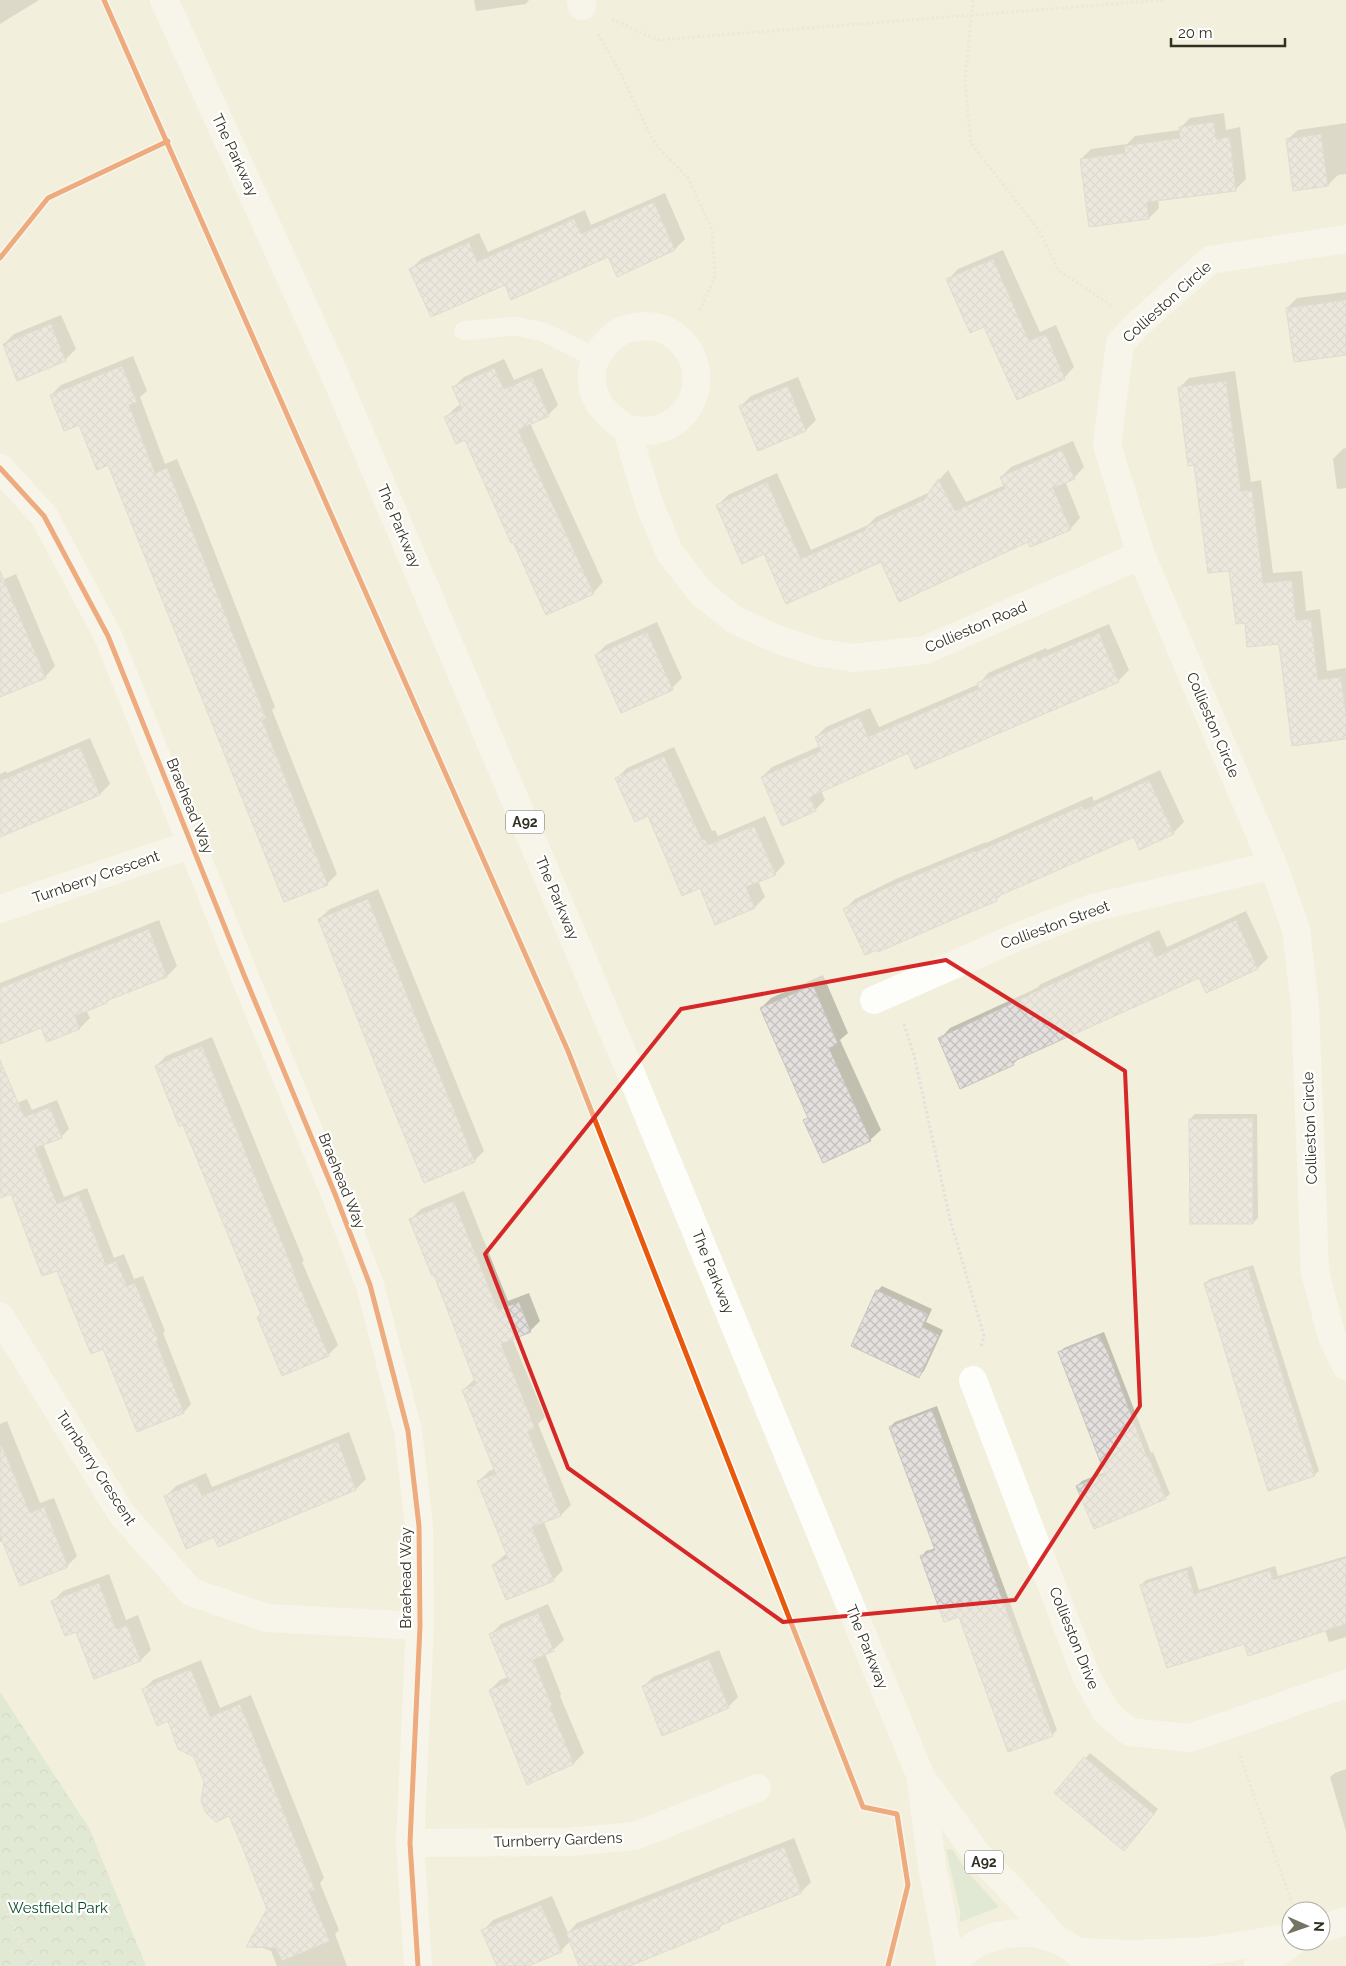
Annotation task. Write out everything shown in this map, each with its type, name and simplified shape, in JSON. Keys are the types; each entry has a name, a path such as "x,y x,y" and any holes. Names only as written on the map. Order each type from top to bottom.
{"street":[{"name":"The Parkway","path":"164,0 334,373 627,1064 921,1777 976,1854 1074,1952"},
{"name":"Collieston Circle","path":"1346,239 1210,260 1139,323 1120,343 1107,445 1141,555 1273,865 1296,929 1305,1007 1314,1272 1332,1337 1346,1366"},
{"path":"651,326 667,330 681,340 692,354 697,372 696,390 689,406 677,420 662,428 644,431 626,428 611,419 600,406 593,391 592,374 596,358 605,344 618,333 634,327 651,326"},
{"name":"Collieston Road","path":"626,428 650,506 670,553 702,594 735,620 781,640 820,653 854,658 924,650 1141,555"},
{"name":"Braehead Way","path":"0,468 44,516 108,636 335,1194 370,1285 408,1431 419,1526 420,1626 410,1843 418,1966"},
{"name":"Turnberry Crescent","path":"0,910 192,844"},
{"name":"Collieston Street","path":"884,996 1017,938 1092,908 1273,865"},
{"name":"Turnberry Crescent","path":"0,1316 121,1513 191,1592 267,1618 420,1626"},
{"name":"Collieston Drive","path":"973,1380 1087,1678 1107,1713 1130,1732 1190,1738 1346,1684"},
{"name":"The Parkway","path":"921,1777 932,1866 951,1966"},
{"name":"Turnberry Gardens","path":"410,1843 569,1842 635,1836 757,1788"},
{"path":"1331,1926 1346,1921"},
{"name":"A92","path":"951,1966 973,1946 1000,1935 1029,1932 1074,1952"},
{"path":"1074,1952 1132,1954 1208,1951 1281,1939"},
{"path":"1258,1966 1281,1950"}],"lane":[{"path":"464,331 515,326 544,332 596,358"}],"path":[{"path":"973,0 965,81 971,143 1040,232 1059,271 1139,323"},
{"path":"581,3 657,40 1163,0"},
{"path":"581,3 620,72 655,144 688,178 712,230 715,276 694,323 681,340"},
{"path":"884,996 914,1055 950,1219 984,1336 973,1380"},
{"path":"1228,1724 1291,1901"},
{"path":"0,1900 35,1966"}],"highlighted area":[{"path":"946,960 1125,1071 1140,1406 1015,1600 783,1622 568,1468 485,1254 681,1009"}],"green space":[{"name":"Westfield Park","path":"0,1692 89,1828 146,1966 0,1966"},
{"path":"952,1849 965,1869 999,1907 960,1922 960,1910 946,1850"}],"building":[{"path":"1214,122 1216,139 1230,137 1236,191 1147,202 1149,219 1089,227 1080,159 1125,153 1124,146 1180,138 1179,127"},
{"path":"1321,134 1328,186 1293,191 1286,139"},
{"path":"654,202 675,250 617,277 608,257 511,300 505,285 431,317 409,269 469,242 477,262 574,219 581,234"},
{"path":"993,259 1029,341 1046,334 1065,379 1017,400 984,327 970,333 946,279"},
{"path":"1346,300 1346,355 1294,362 1286,308"},
{"path":"51,324 66,361 17,381 3,344"},
{"path":"122,366 137,402 129,405 155,473 167,468 266,718 262,720 328,885 284,902 108,465 97,470 79,425 64,431 50,395"},
{"path":"494,368 504,389 532,377 549,416 518,430 594,594 546,615 513,542 511,543 465,440 456,444 444,417 462,409 452,387"},
{"path":"1226,381 1241,491 1252,490 1263,583 1292,580 1296,620 1311,619 1318,680 1341,677 1346,716 1346,739 1292,746 1279,644 1247,647 1245,623 1236,624 1229,571 1208,573 1194,465 1188,466 1178,387"},
{"path":"788,386 806,431 758,451 739,406"},
{"path":"1062,450 1075,479 1053,488 1071,530 1030,547 1028,542 899,602 881,562 786,604 764,554 742,564 716,505 767,482 801,559 866,530 865,527 924,500 938,479 955,511 1005,489 1000,477"},
{"path":"0,571 46,678 0,697"},
{"path":"647,632 673,690 621,713 595,655"},
{"path":"1099,633 1119,682 915,769 908,753 810,797 816,811 782,826 761,777 821,751 815,737 860,717 868,737 979,689 977,683 1036,657 1037,660"},
{"path":"80,747 100,795 0,837 0,781"},
{"path":"664,756 702,840 705,839 708,845 754,826 776,875 746,887 755,908 715,925 700,888 682,896 648,816 635,822 615,778"},
{"path":"1149,780 1174,834 1139,850 1134,837 996,897 997,901 878,952 877,950 865,955 843,909 886,888 976,852 1082,806 1084,810"},
{"path":"368,899 475,1162 424,1183 318,919"},
{"path":"1236,920 1258,969 1206,993 1199,978 1012,1062 1014,1065 960,1089 938,1038 1149,940 1156,957"},
{"path":"149,929 167,977 106,1001 107,1003 75,1016 80,1029 47,1042 41,1028 0,1044 0,988"},
{"path":"813,985 838,1044 829,1048 871,1141 823,1163 803,1120 808,1118 760,1008"},
{"path":"202,1046 329,1356 282,1376 257,1317 261,1315 183,1125 179,1126 155,1066"},
{"path":"0,1060 24,1117 50,1107 62,1138 35,1148 57,1204 79,1195 106,1265 116,1261 127,1286 135,1283 158,1339 156,1341 184,1413 137,1432 103,1349 91,1354 57,1271 42,1276 11,1194 0,1198"},
{"path":"1253,1118 1253,1224 1190,1224 1189,1119"},
{"path":"454,1201 498,1310 519,1302 531,1332 501,1344 535,1428 528,1432 561,1516 532,1527 554,1581 506,1600 492,1565 508,1558 477,1481 496,1474 462,1390 476,1384 434,1275 432,1276 409,1219"},
{"path":"1248,1269 1315,1476 1268,1491 1204,1283"},
{"path":"876,1290 928,1314 922,1327 939,1335 919,1378 851,1346"},
{"path":"1099,1336 1108,1353 1147,1457 1166,1499 1094,1529 1076,1486 1105,1474 1058,1352"},
{"path":"932,1410 1053,1736 1008,1752 959,1617 944,1622 920,1556 935,1550 889,1427"},
{"path":"338,1441 356,1490 218,1547 214,1537 186,1549 164,1496 196,1482 202,1496"},
{"path":"0,1446 2,1446 30,1513 44,1507 68,1567 20,1586 0,1535"},
{"path":"1346,1558 1346,1624 1248,1656 1244,1644 1167,1668 1140,1585 1187,1570 1194,1594 1270,1570 1273,1580"},
{"path":"99,1583 116,1629 127,1625 141,1661 94,1679 76,1632 65,1636 51,1601"},
{"path":"538,1613 554,1651 533,1660 574,1764 527,1785 489,1690 509,1682 489,1634"},
{"path":"709,1659 729,1708 662,1736 642,1686"},
{"path":"191,1669 210,1717 240,1704 315,1890 309,1892 330,1941 282,1961 276,1948 246,1947 267,1909 242,1846 229,1816 216,1822 206,1813 201,1801 204,1782 194,1757 178,1749 168,1721 157,1726 142,1689"},
{"path":"1084,1757 1154,1814 1124,1851 1054,1793"},
{"path":"784,1847 802,1893 719,1926 720,1929 630,1966 579,1966 566,1933"},
{"path":"541,1905 562,1952 528,1966 497,1966 481,1930"}],"cycle path":[{"path":"104,0 568,1051 863,1807 897,1814 908,1885 888,1966"},
{"path":"0,258 48,198 168,141"},
{"path":"0,468 44,516 108,636 244,975 335,1194 370,1285 408,1431 419,1526 420,1626 410,1843 418,1966"}]}
